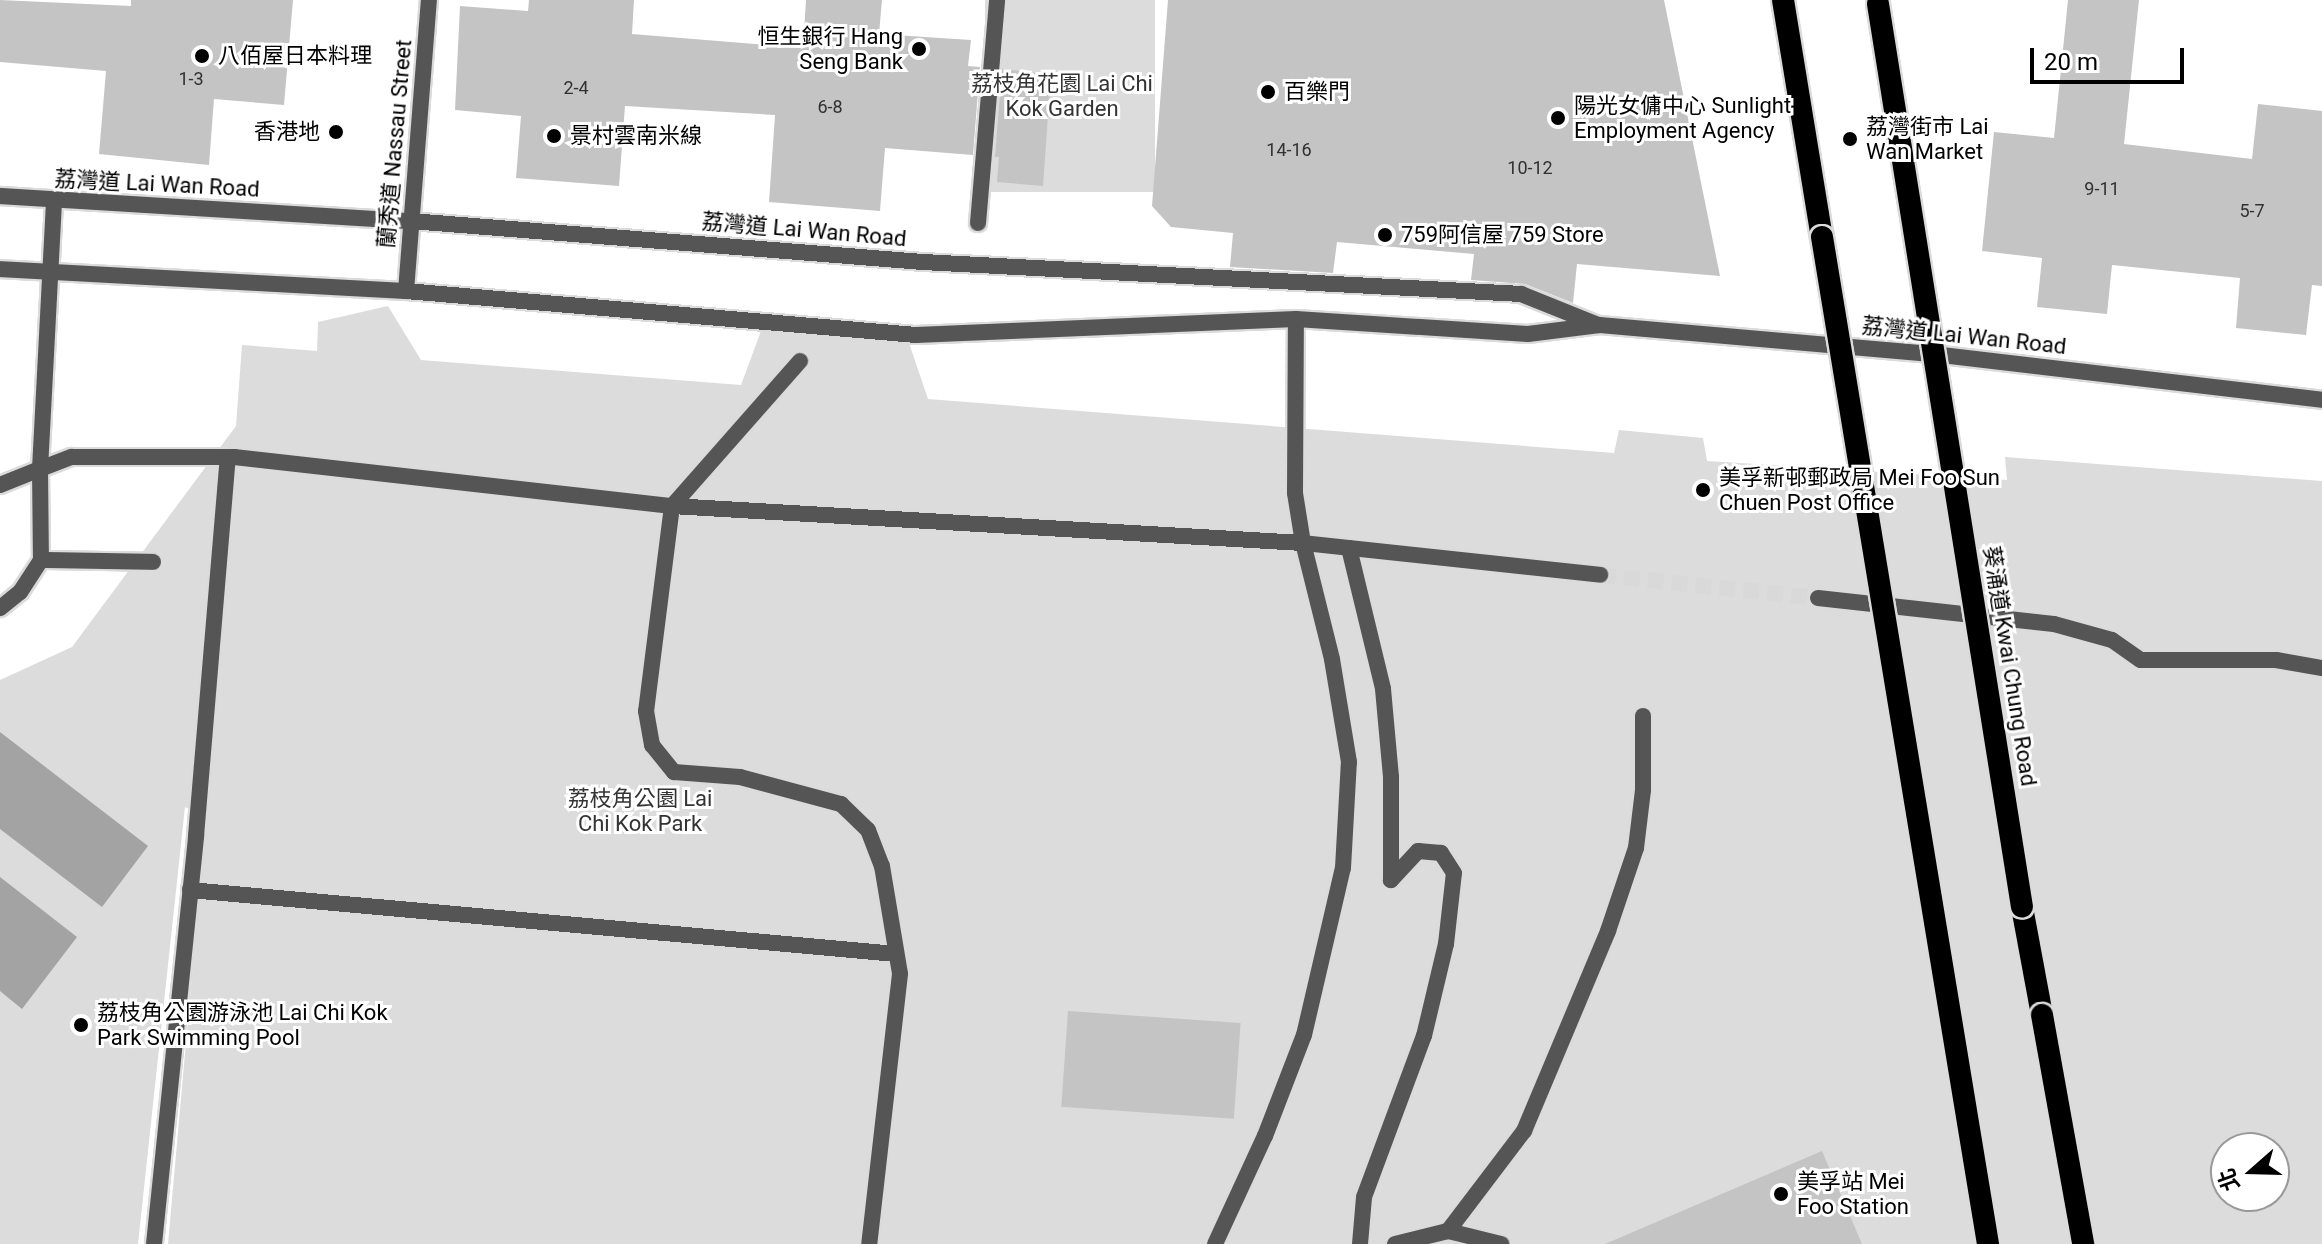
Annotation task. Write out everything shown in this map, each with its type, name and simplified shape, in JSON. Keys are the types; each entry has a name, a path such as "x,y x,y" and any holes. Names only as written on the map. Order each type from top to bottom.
{"highway":[{"path":"1783,0 1988,1244"},
{"name":"葵涌道 Kwai Chung Road","path":"1877,0 2022,907 2083,1244"}],"street":[{"name":"蘭秀道 Nassau Street","path":"406,291 429,0"},
{"path":"978,223 997,0"},
{"name":"荔灣道 Lai Wan Road","path":"0,196 411,221 923,262 1521,294 1599,325"},
{"path":"0,608 20,592 41,560 40,469 54,201"},
{"name":"荔灣道 Lai Wan Road","path":"0,269 406,291 916,335 1296,319 1528,334 1599,325 1941,355 2322,400"},
{"path":"1215,1244 1265,1136 1304,1035 1343,868 1349,762 1332,659 1303,543 1295,478 1296,319"},
{"path":"800,361 672,506 646,711 652,745 674,772 740,777 841,804 868,830 882,866 900,974 869,1244"},
{"path":"0,485 72,457 228,457 672,506 1303,543 1600,575"},
{"path":"154,1244 190,890 228,457"},
{"path":"1349,548 1383,689 1391,777 1391,880 1418,851 1441,853 1454,873 1446,944 1424,1036 1364,1197 1360,1244"},
{"path":"41,560 153,562"},
{"path":"1818,598 2054,624 2112,640 2141,660 2276,660 2322,668"},
{"path":"1448,1231 1524,1131 1608,931 1636,848 1643,790 1643,716"},
{"path":"190,890 896,954"},
{"path":"1395,1244 1448,1231 1501,1244"}],"green space":[{"name":"荔枝角花園 Lai Chi Kok Garden","path":"985,0 1155,0 1155,192 985,192"},
{"name":"荔枝角公園 Lai Chi Kok Park","path":"388,306 421,360 741,385 765,320 909,343 928,399 1614,453 1619,430 1703,438 1707,461 2007,480 2005,457 2322,481 2322,1244 168,1244 206,818 185,807 138,1244 0,1244 0,680 72,647 236,426 242,345 317,351 318,322"}],"shaded area":[{"path":"0,732 148,846 102,907 0,829"},
{"path":"0,877 77,937 22,1009 0,991"}],"building":[{"path":"0,0 131,6 131,0 293,0 284,105 214,99 209,165 99,154 106,71 0,62"},
{"path":"529,0 634,0 632,34 803,48 806,0 882,0 879,34 971,40 968,66 980,67 973,155 885,148 880,211 769,202 775,115 625,106 619,186 516,178 521,116 455,110 460,6 528,11"},
{"path":"1168,0 1664,0 1720,276 1577,264 1573,303 1525,284 1471,280 1474,254 1337,242 1333,273 1230,267 1233,233 1171,227 1152,206"},
{"path":"2068,0 2139,0 2124,144 2252,159 2258,104 2322,111 2322,286 2312,285 2306,335 2236,328 2240,278 2112,265 2107,314 2037,307 2042,258 1982,251 1994,132 2054,138"},
{"path":"1002,69 1051,74 1043,186 997,182 999,157 995,157"},
{"path":"1068,1011 1241,1023 1234,1119 1061,1107"},
{"name":"美孚站 Mei Foo Station","path":"1822,1151 1862,1244 1605,1244"}],"tunnel":[{"path":"1600,575 1818,598"}],"place":[{"name":"恒生銀行 Hang Seng Bank","path":"919,49"},
{"name":"八佰屋日本料理","path":"202,56"},
{"name":"百樂門","path":"1268,92"},
{"name":"陽光女傭中心 Sunlight Employment Agency","path":"1558,118"},
{"name":"香港地","path":"336,132"},
{"name":"景村雲南米線","path":"554,136"},
{"name":"荔灣街市 Lai Wan Market","path":"1850,139"},
{"name":"759阿信屋 759 Store","path":"1385,235"},
{"name":"美孚新邨郵政局 Mei Foo Sun Chuen Post Office","path":"1703,490"},
{"name":"荔枝角公園游泳池 Lai Chi Kok Park Swimming Pool","path":"81,1025"},
{"name":"美孚站 Mei Foo Station","path":"1781,1194"}]}
